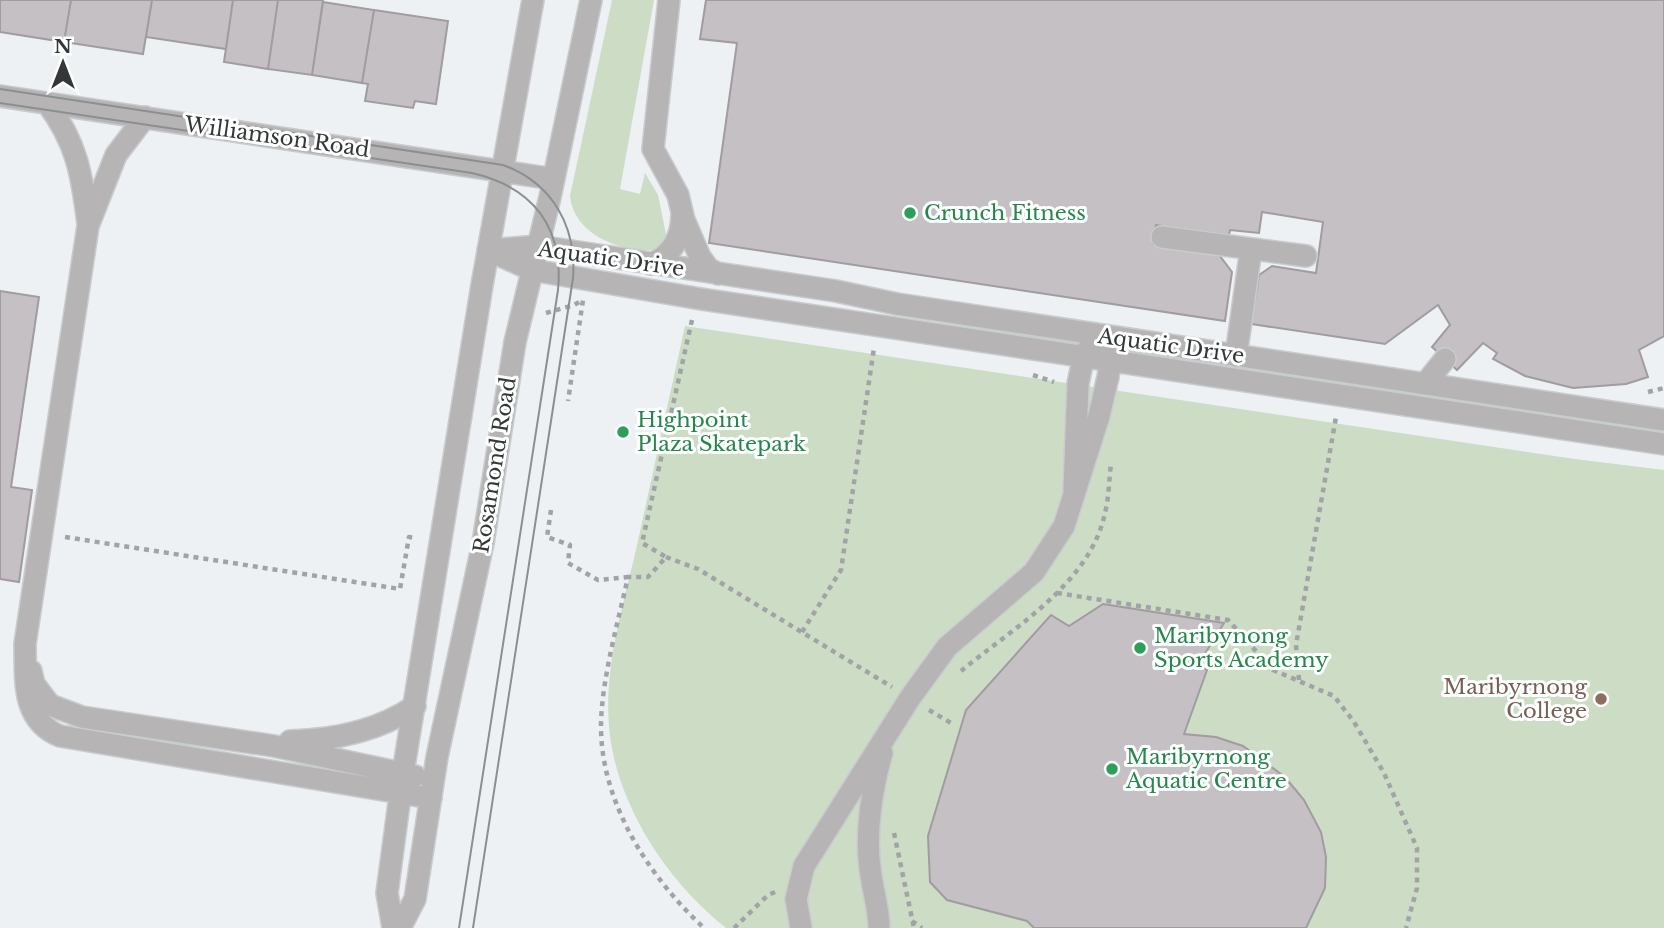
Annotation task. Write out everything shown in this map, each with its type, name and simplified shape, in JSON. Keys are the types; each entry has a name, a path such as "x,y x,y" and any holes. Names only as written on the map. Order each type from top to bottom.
{"street":[{"name":"Rosamond Road","path":"393,928 387,893 402,783 488,250 533,0"},
{"name":"Rosamond Road","path":"400,928 415,899 432,789 483,543 515,342 554,179 591,0"},
{"path":"670,0 652,146 678,195 682,212 705,265 718,274"},
{"name":"Williamson Road","path":"0,96 554,179"},
{"path":"47,103 75,149 83,181 88,226"},
{"path":"145,117 116,155 88,226 25,644 26,691 35,719 50,732 60,736 402,783"},
{"path":"651,264 666,257 675,244 682,212"},
{"path":"1162,237 1306,256"},
{"name":"Aquatic Drive","path":"488,250 538,246 1100,336 1664,420"},
{"path":"1236,356 1251,249"},
{"name":"Aquatic Drive","path":"488,250 533,270 838,321 1111,358 1664,444"},
{"path":"801,928 796,899 811,851 887,734 917,703 947,647 1034,572 1064,526 1099,416 1111,358 1100,336 1084,354 1077,400 1074,489"},
{"path":"1425,384 1445,359"},
{"path":"25,644 34,684 41,695 57,708 82,717 246,742 432,789"},
{"path":"246,742 337,737 395,720 415,706"},
{"path":"879,928 879,911 869,866 870,836 878,765 887,734"}],"path":[{"path":"692,320 642,543 666,557 698,569 951,723"},
{"path":"802,632 841,570 874,347"},
{"path":"1299,680 1296,645 1336,416"},
{"path":"960,672 1056,593 1087,556 1105,514 1111,461"},
{"path":"551,510 547,537 570,545 568,563 598,580 648,577 666,557"},
{"path":"42,534 400,589 409,537 416,538"},
{"path":"628,577 602,707 603,746 626,827 639,853 684,909 704,928"},
{"path":"1056,593 1228,620 1273,670 1324,690 1344,707 1384,774 1410,831 1419,867 1417,888 1406,928"},
{"path":"917,703 933,698"},
{"path":"917,703 920,718"},
{"path":"893,825 914,928"},
{"path":"734,928 768,895 799,884"},
{"path":"912,921 922,928"}],"green space":[{"path":"612,0 654,0 620,189 640,194 645,173 658,195 666,234 665,242 654,250 627,248 589,231 573,210 570,196"},
{"name":"Maribynong Sports Academy","path":"685,326 1664,470 1664,928 726,928 684,888 648,839 622,785 609,727 609,684 615,640"}],"building":[{"path":"0,0 71,0 64,42 0,32"},
{"path":"71,0 152,0 143,54 64,42"},
{"path":"152,0 233,0 226,49 146,37"},
{"path":"233,0 278,0 268,69 224,62"},
{"path":"278,0 323,0 312,75 268,69"},
{"path":"706,0 1664,0 1664,336 1639,350 1648,377 1626,384 1573,388 1525,376 1493,359 1497,353 1483,343 1457,370 1432,347 1450,325 1438,305 1385,344 1251,324 1259,275 1272,266 1316,273 1323,222 1262,212 1259,233 1230,230 1229,235 1156,225 1153,244 1217,252 1232,272 1225,321 709,243 737,43 700,39"},
{"path":"323,2 374,10 362,83 312,75"},
{"path":"374,10 448,21 436,104 415,101 413,108 365,101 368,84 362,83"},
{"path":"0,291 39,297 11,487 32,490 19,582 0,579"},
{"name":"Maribyrnong Aquatic Centre","path":"1103,604 1224,623 1198,665 1207,670 1184,734 1216,737 1243,746 1285,777 1304,800 1321,832 1326,857 1325,888 1306,928 1034,928 1027,921 947,900 930,882 928,836 966,710 1051,615 1069,626"}],"tram line":[{"path":"0,89 503,165 535,183 558,209 571,241 573,278 473,928"},
{"path":"0,103 472,173 512,188 528,200 550,229 559,267 558,290 459,928"}],"place":[{"name":"Crunch Fitness","path":"910,213"},
{"name":"Highpoint Plaza Skatepark","path":"623,432"},
{"name":"Maribynong Sports Academy","path":"1140,648"},
{"name":"Maribyrnong College","path":"1601,699"},
{"name":"Maribyrnong Aquatic Centre","path":"1112,769"}]}
